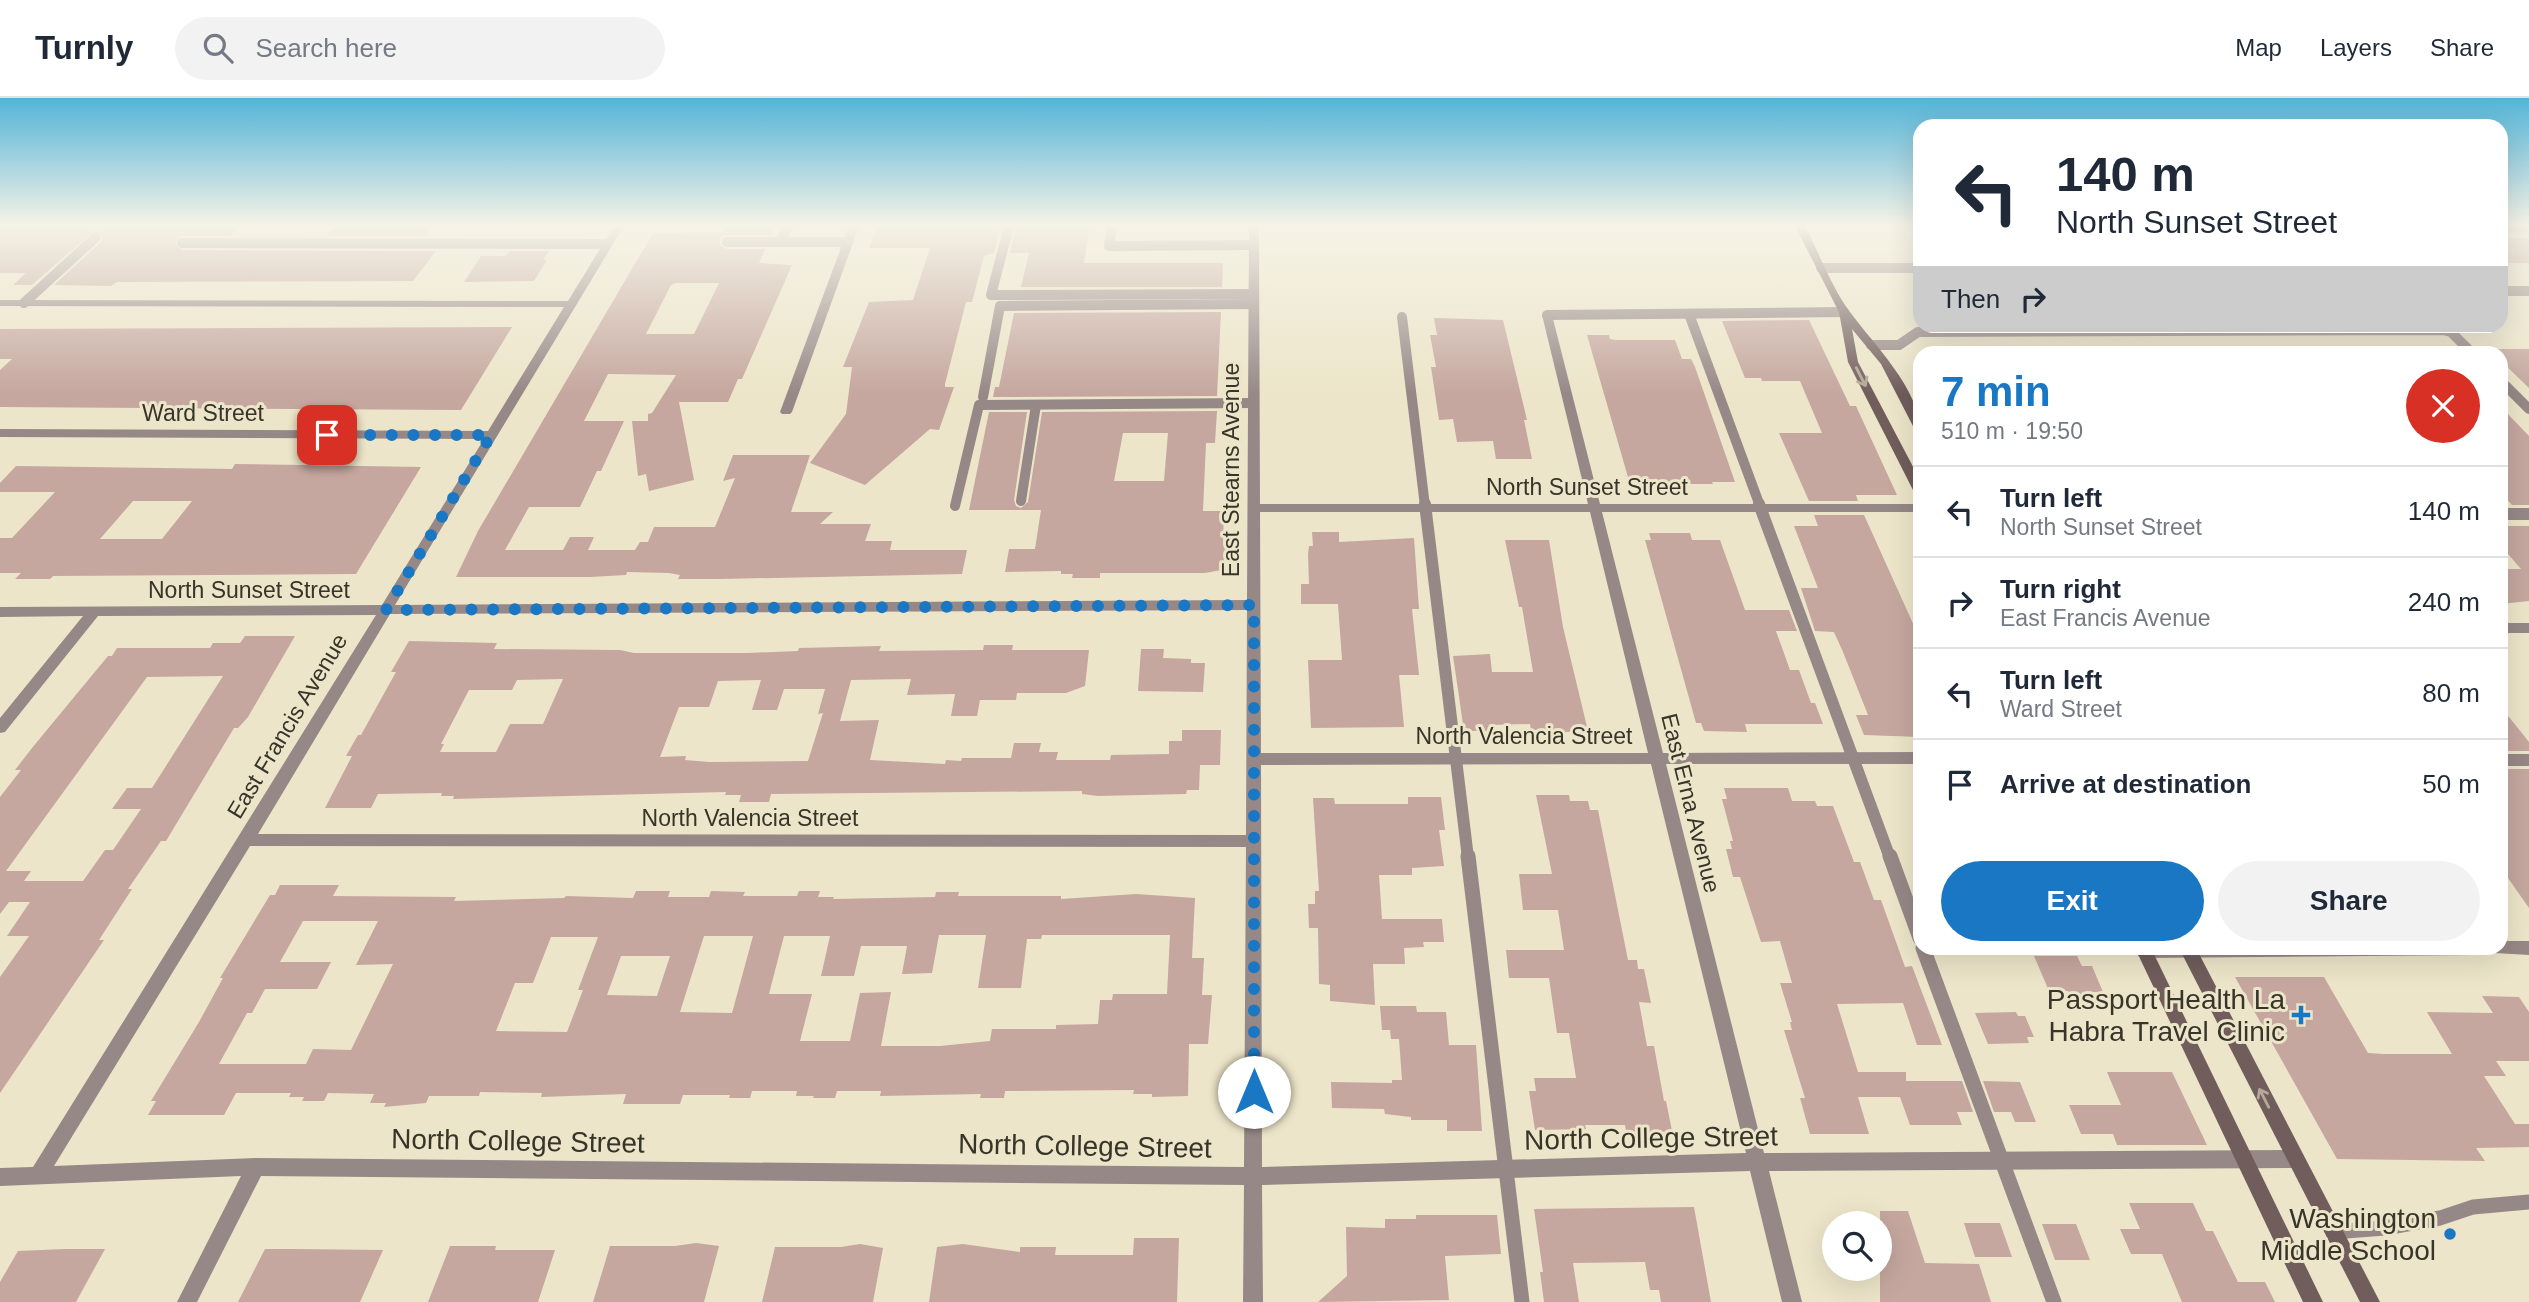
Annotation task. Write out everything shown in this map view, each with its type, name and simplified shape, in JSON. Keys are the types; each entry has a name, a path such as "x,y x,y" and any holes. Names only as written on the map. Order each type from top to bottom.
{"main road":[{"path":"1828,282 1844,312 1886,363 1913,415"},
{"path":"1844,312 1853,362 1913,478"},
{"path":"2146,955 2313,1302"},
{"path":"2190,955 2370,1302"}],"street":[{"name":"East Francis Avenue","path":"37,1177 584,282"},
{"path":"786,412 833,282"},
{"name":"East Stearns Avenue","path":"1253,1302 1254,282"},
{"path":"0,303 571,304"},
{"name":"East Erna Avenue","path":"1547,315 1792,1302"},
{"name":"Ward Street","path":"0,433 491,435"},
{"name":"North Sunset Street","path":"1254,508 1913,508"},
{"name":"North Sunset Street","path":"0,612 1254,605"},
{"path":"0,728 95,611"},
{"path":"2508,628 2529,628"},
{"name":"North Valencia Street","path":"1254,759 1913,758"},
{"name":"North Valencia Street","path":"246,839 1254,841"},
{"path":"2508,948 2529,948"},
{"name":"North College Street","path":"0,1177 256,1167 1254,1176 1757,1162 2296,1159"},
{"path":"187,1302 256,1167"}],"lane":[{"path":"24,303 46,282"},
{"path":"994,282 990,295 1254,299"},
{"path":"2508,291 2529,291"},
{"path":"983,397 1000,306 1254,299"},
{"path":"1547,315 1844,312"},
{"path":"1689,314 1913,919"},
{"path":"1402,317 1522,1302"},
{"path":"1871,345 1899,345 1917,333"},
{"path":"2452,333 2465,346"},
{"path":"2508,388 2529,408"},
{"path":"955,506 979,405 1254,403"},
{"path":"1021,501 1036,405"},
{"path":"2508,514 2529,514"},
{"path":"2508,760 2529,760"},
{"path":"1926,955 2054,1302"},
{"path":"2333,1231 2385,1228 2440,1218 2473,1207 2529,1202"}],"building":[{"path":"16,282 35,282 32,285 13,285"},
{"path":"57,282 117,282 111,286 54,285"},
{"path":"624,282 784,282 742,379 738,379 728,402 679,402 694,480 649,491 646,474 638,476 632,421 648,421 648,414 652,413 676,375 608,374 584,421 624,421 601,471 597,471 580,507 529,507 505,550 563,550 570,537 594,537 588,550 635,550 640,542 648,542 654,527 715,527 735,478 723,481 733,455 810,455 791,512 833,512 820,524 871,524 865,541 892,541 890,550 967,550 962,574 678,579 680,575 669,573 627,572 626,575 590,577 456,577 478,531","holes":["719,283 694,334 646,334 671,285"]},
{"path":"919,282 977,282 972,302 966,302 945,384 945,387 954,387 939,430 930,429 865,485 810,463 846,414 852,367 843,367 869,302 913,300"},
{"path":"1022,282 1222,282 1222,287 1021,287"},
{"path":"1221,312 1217,396 993,397 995,387 999,387 1014,313"},
{"path":"1434,318 1503,320 1527,420 1524,420 1532,459 1496,459 1493,441 1457,442 1453,419 1439,420 1431,367 1436,367 1430,335 1437,335"},
{"path":"1809,320 1850,406 1856,406 1897,495 1856,495 1858,501 1809,501 1779,433 1822,433 1800,381 1745,378 1722,321"},
{"path":"512,327 461,410 0,407 0,370 12,359 0,359 0,329"},
{"path":"1587,335 1609,335 1610,339 1616,340 1675,340 1682,359 1691,359 1695,367 1735,482 1630,484"},
{"path":"2508,349 2529,349 2529,388 2508,368"},
{"path":"1217,411 1215,443 1206,443 1203,511 1224,511 1223,542 1227,542 1227,569 1205,573 1100,573 1100,578 1072,578 1073,574 1061,574 1061,571 1005,572 1009,549 1035,549 1041,510 969,510 989,412 1027,412 1014,500 1016,506 1021,508 1028,502 1042,412","holes":["1123,433 1168,433 1164,481 1114,481"]},
{"path":"2508,414 2529,436 2529,505 2512,505 2508,501"},
{"path":"235,464 421,467 356,574 53,576 50,579 15,579 21,573 0,573 0,538 12,538 55,492 0,492 0,483 16,466 232,469","holes":["133,501 192,501 162,539 100,539"]},
{"path":"1814,515 1864,515 1913,624 1913,737 1864,735 1856,715 1868,715 1834,632 1815,631 1801,588 1818,588 1794,526 1818,526"},
{"path":"2508,526 2529,526 2529,601 2508,603 2508,569 2521,569 2508,554"},
{"path":"1312,532 1339,532 1339,542 1414,538 1419,609 1412,609 1419,675 1399,675 1404,727 1311,728 1308,660 1342,660 1338,604 1301,604 1301,584 1309,584 1308,554 1309,546 1313,546"},
{"path":"1649,533 1690,533 1692,540 1720,540 1745,610 1789,610 1797,631 1776,631 1790,670 1799,670 1811,703 1815,703 1823,724 1745,724 1747,732 1704,731 1701,723 1696,723 1645,540 1651,540"},
{"path":"1505,540 1549,540 1563,627 1588,731 1546,733 1546,730 1531,730 1530,724 1490,725 1491,731 1464,731 1453,656 1490,654 1492,672 1533,672 1522,607 1519,607"},
{"path":"245,636 295,636 248,717 238,728 234,728 166,841 161,841 128,889 132,889 99,940 104,940 0,1093 0,977 29,936 7,936 30,902 9,902 0,914 0,797 21,770 15,770 32,748 117,648 210,648 213,643 240,643","holes":["223,676 152,788 127,788 112,809 141,809 113,850 105,850 83,881 24,881 31,871 6,871 147,677"]},
{"path":"409,641 497,643 494,649 620,650 634,653 748,653 798,651 799,648 881,646 879,651 983,650 984,645 1013,645 1012,650 1089,650 1085,686 1066,693 1017,693 1016,700 980,700 977,716 951,716 955,694 907,695 911,679 851,680 840,721 879,720 870,760 945,764 946,760 961,761 962,758 1011,758 1014,743 1041,743 1039,752 1058,752 1056,760 1110,760 1111,755 1169,754 1169,741 1182,741 1182,730 1221,730 1220,765 1200,765 1199,790 1187,790 1186,794 1098,796 1082,794 1082,791 771,794 769,802 739,802 741,795 725,795 726,792 453,799 454,796 441,796 442,793 378,794 371,808 325,808 352,756 346,756 358,735 361,735 396,672 391,672","holes":["563,679 543,724 510,724 496,752 440,752 444,744 441,744 469,690 512,690 517,680","761,680 752,710 777,710 784,689 825,689 818,714 823,713 808,761 709,762 685,760 686,756 660,757 679,707 709,707 718,681"]},
{"path":"1141,649 1164,649 1163,658 1191,659 1191,663 1205,663 1203,692 1138,691"},
{"path":"2508,716 2529,742 2529,751 2508,751"},
{"path":"2508,769 2529,769 2529,908 2508,878"},
{"path":"1724,788 1788,788 1792,801 1815,801 1817,806 1833,806 1854,862 1860,862 1874,900 1881,900 1905,967 1912,966 1942,1045 1917,1045 1903,1003 1837,1004 1858,1072 1906,1072 1906,1081 1962,1081 1973,1112 1957,1112 1962,1125 1910,1125 1900,1097 1858,1097 1869,1134 1810,1134 1800,1098 1805,1098 1784,1030 1792,1030 1792,1022 1780,983 1792,983 1780,941 1761,942 1740,877 1733,877 1726,849 1732,849 1730,841 1733,841 1722,799 1727,799"},
{"path":"1536,795 1569,795 1570,801 1588,801 1590,810 1598,810 1628,960 1637,960 1638,969 1644,969 1651,1003 1639,1002 1647,1046 1654,1046 1673,1136 1627,1136 1625,1125 1585,1125 1586,1129 1535,1130 1529,1091 1536,1091 1534,1078 1576,1078 1569,1033 1557,1033 1549,978 1509,978 1506,950 1564,950 1558,910 1523,910 1519,874 1552,874"},
{"path":"1408,797 1441,797 1445,830 1439,830 1444,866 1412,868 1412,875 1379,875 1382,919 1442,919 1444,942 1423,942 1424,947 1404,948 1405,964 1373,964 1375,1005 1330,1001 1330,985 1319,984 1318,928 1309,928 1308,904 1315,904 1315,891 1319,891 1313,798 1334,798 1335,804 1408,804"},
{"path":"280,885 339,885 333,896 456,897 454,901 566,896 633,898 636,891 670,891 668,897 709,897 711,891 745,892 743,896 797,896 799,891 820,891 818,897 834,897 833,899 935,897 936,892 959,892 958,896 1061,896 1061,899 1136,894 1195,898 1192,958 1204,958 1202,995 1212,995 1208,1044 1189,1044 1188,1096 1152,1097 1152,1094 1133,1094 1134,1090 1005,1091 1004,1098 980,1098 981,1094 880,1096 881,1091 837,1091 835,1098 813,1098 814,1096 796,1096 797,1091 752,1091 750,1098 729,1098 730,1095 683,1095 680,1104 623,1104 626,1094 541,1097 542,1093 480,1092 479,1096 429,1096 426,1103 384,1107 386,1103 370,1103 374,1094 328,1093 324,1101 302,1101 304,1097 289,1097 291,1093 236,1093 224,1115 148,1115 156,1101 151,1101 199,1022 223,978 220,978 270,895 275,895","holes":["303,921 378,921 356,965 393,964 351,1050 313,1049 306,1064 219,1064 247,1013 252,1013 265,989 317,989 331,962 280,962","939,935 986,935 978,988 1021,988 1027,939 1041,939 1042,935 1170,935 1167,994 1113,994 1112,1000 1100,1000 1098,1024 1056,1025 1056,1029 992,1029 990,1041 940,1046 881,1046 891,992 860,993 850,1041 800,1041 812,994 769,994 784,936 830,936 821,976 854,976 861,946 907,946 902,974 932,973","704,936 753,936 732,1013 680,1012","551,937 598,937 578,990 583,990 567,1032 496,1031 515,983 533,983","621,956 670,956 657,996 607,995"]},
{"path":"2034,956 2077,956 2082,966 2092,966 2103,992 2093,992 2099,1005 2074,1005 2068,991 2049,991"},
{"path":"2235,977 2324,977 2368,1053 2452,1054 2427,1012 2493,1013 2482,996 2519,997 2529,1012 2529,1061 2496,1061 2506,1076 2484,1076 2515,1124 2529,1124 2529,1147 2476,1148 2485,1161 2337,1159"},
{"path":"1380,1006 1416,1006 1417,1012 1446,1012 1449,1045 1476,1045 1482,1131 1447,1131 1447,1120 1411,1120 1411,1117 1385,1114 1384,1109 1332,1108 1331,1082 1392,1083 1392,1080 1402,1080 1399,1039 1391,1039 1390,1030 1382,1030"},
{"path":"2016,1012 2018,1016 2025,1016 2034,1037 2027,1037 2029,1043 1988,1044 1975,1013"},
{"path":"2107,1072 2172,1072 2207,1145 2117,1145 2113,1134 2081,1134 2069,1105 2121,1105"},
{"path":"1983,1081 2020,1082 2036,1122 2015,1122 2011,1112 1994,1112"},
{"path":"2129,1203 2193,1203 2206,1231 2213,1231 2238,1282 2265,1282 2275,1302 2182,1302 2162,1254 2131,1254 2120,1229 2140,1229"},
{"path":"1694,1207 1711,1302 1661,1302 1659,1290 1650,1290 1645,1262 1573,1263 1579,1302 1544,1302 1540,1272 1543,1272 1534,1209"},
{"path":"1892,1211 1908,1211 1925,1263 1979,1264 1991,1302 1880,1302 1880,1281 1892,1281"},
{"path":"1416,1215 1497,1215 1501,1254 1445,1256 1449,1300 1318,1302 1347,1276 1346,1227 1385,1228 1385,1219 1416,1219"},
{"path":"1964,1223 2000,1223 2012,1257 1975,1257"},
{"path":"2042,1224 2076,1224 2090,1260 2055,1260"},
{"path":"1134,1238 1179,1238 1177,1302 929,1302 937,1247 963,1244 1020,1252 1020,1247 1056,1247 1055,1255 1133,1255"},
{"path":"696,1243 719,1246 704,1302 593,1302 610,1246 675,1246"},
{"path":"860,1244 883,1248 873,1302 762,1302 775,1247 841,1247"},
{"path":"450,1246 496,1246 495,1250 555,1250 538,1302 428,1302"},
{"path":"105,1249 76,1302 0,1302 0,1282 18,1251"},
{"path":"265,1249 383,1250 360,1302 238,1302"}],"place":[{"name":"Passport Health La Habra Travel Clinic","path":"2301,1015"},
{"name":"Washington Middle School","path":"2450,1234"}],"route":[{"path":"327,435 491,435 386,610 1254,605 1254,1092"}]}
